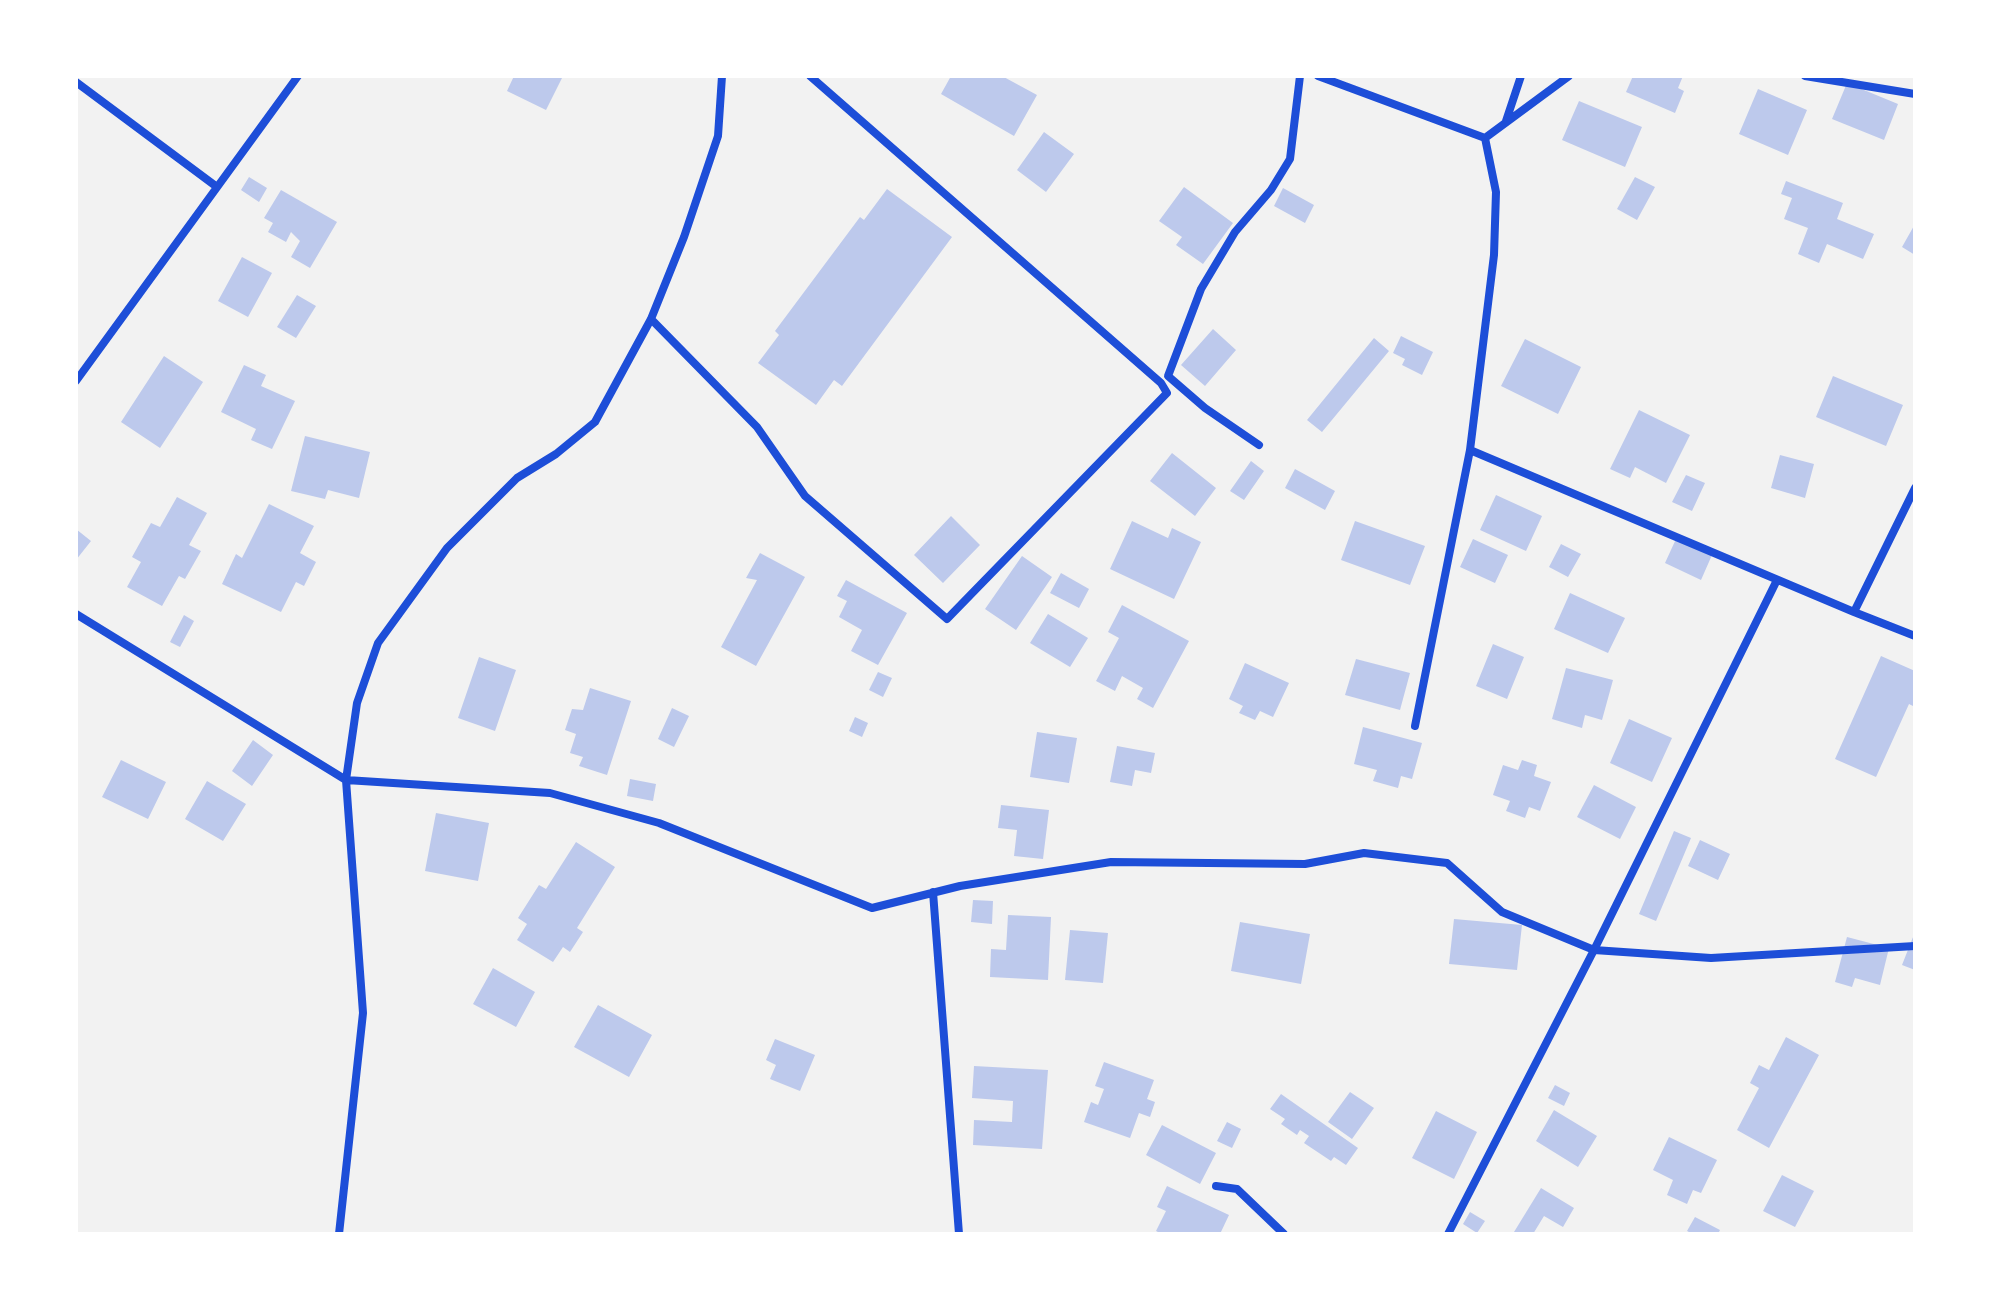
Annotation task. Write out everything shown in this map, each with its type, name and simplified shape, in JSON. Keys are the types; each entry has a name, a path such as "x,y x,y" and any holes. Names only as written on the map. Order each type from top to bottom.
{"street":[{"path":"76,381 298,76"},
{"path":"339,1234 363,1013 346,780 357,703 378,643 457,538 517,478 556,454 595,422 651,319 684,237 718,136 722,76"},
{"path":"651,319 757,427 805,496 947,619 1167,393 1161,383 810,76"},
{"path":"1259,445 1205,408 1168,376 1201,289 1235,232 1271,190 1290,159 1300,76"},
{"path":"1318,76 1485,138"},
{"path":"1505,122 1521,76"},
{"path":"1485,138 1569,76"},
{"path":"1805,76 1915,94"},
{"path":"76,82 217,187"},
{"path":"1415,726 1470,450 1494,255 1496,192 1485,138"},
{"path":"1470,450 1915,636"},
{"path":"1854,612 1915,488"},
{"path":"1448,1234 1594,950 1777,580"},
{"path":"76,614 346,780 550,793 659,823 872,908 960,886 1111,862 1305,864 1364,853 1447,863 1502,912 1594,950 1711,958 1915,946"},
{"path":"933,892 959,1234"},
{"path":"1216,1186 1237,1189 1284,1234"}],"building":[{"path":"514,76 563,76 546,110 507,91"},
{"path":"951,76 1002,76 1037,95 1014,136 941,94"},
{"path":"1633,76 1683,76 1678,88 1684,91 1675,113 1626,92"},
{"path":"1847,83 1898,104 1884,140 1832,119"},
{"path":"1758,89 1807,110 1788,155 1739,134"},
{"path":"1579,101 1642,127 1625,167 1562,140"},
{"path":"1044,132 1074,154 1046,192 1017,170"},
{"path":"249,177 267,188 259,202 241,190"},
{"path":"1635,177 1655,187 1637,220 1617,209"},
{"path":"1786,181 1843,203 1837,219 1874,234 1863,259 1827,244 1819,263 1798,254 1808,228 1784,219 1792,198 1781,194"},
{"path":"1184,187 1233,223 1203,264 1176,245 1182,237 1159,221"},
{"path":"1283,188 1314,205 1305,223 1274,206"},
{"path":"887,189 952,237 842,386 834,380 816,405 758,363 779,335 775,331 860,217 864,220"},
{"path":"281,190 337,222 310,268 291,257 300,241 291,232 286,242 268,232 273,223 264,218"},
{"path":"1915,224 1915,255 1902,247"},
{"path":"242,257 272,273 248,317 218,301"},
{"path":"297,295 316,306 296,338 277,327"},
{"path":"1213,329 1236,350 1205,386 1181,365"},
{"path":"1401,336 1433,352 1422,375 1402,365 1405,359 1393,353"},
{"path":"1374,338 1389,351 1322,432 1307,420"},
{"path":"1525,339 1581,367 1558,414 1501,386"},
{"path":"164,356 203,382 160,448 121,422"},
{"path":"244,365 266,375 261,386 295,401 272,449 251,440 256,429 221,412"},
{"path":"1833,376 1903,405 1886,446 1816,417"},
{"path":"1639,410 1690,435 1666,483 1635,467 1630,478 1610,469"},
{"path":"305,436 370,452 359,498 328,490 325,499 291,491"},
{"path":"1172,453 1216,488 1195,516 1150,481"},
{"path":"1780,455 1814,464 1805,498 1771,488"},
{"path":"1251,461 1264,471 1244,500 1230,491"},
{"path":"1295,469 1335,491 1325,510 1285,488"},
{"path":"1686,475 1705,483 1692,511 1672,502"},
{"path":"1496,495 1542,516 1526,551 1480,530"},
{"path":"177,497 207,513 189,545 201,551 185,579 179,576 162,606 127,587 141,562 132,557 151,523 160,527"},
{"path":"269,504 314,526 300,553 316,562 304,586 296,582 281,612 222,584 236,554 242,558"},
{"path":"951,516 980,545 943,583 914,555"},
{"path":"1132,521 1168,538 1172,528 1201,542 1174,599 1110,569"},
{"path":"1355,521 1425,546 1410,585 1341,560"},
{"path":"76,529 91,541 76,560"},
{"path":"1473,539 1508,555 1495,583 1460,567"},
{"path":"1676,539 1712,555 1701,580 1665,563"},
{"path":"1561,544 1581,554 1568,577 1549,567"},
{"path":"760,553 805,577 756,666 721,647 757,580 746,578"},
{"path":"1022,556 1052,577 1016,630 985,609"},
{"path":"1061,573 1089,589 1079,608 1050,593"},
{"path":"846,580 907,613 878,665 851,651 862,630 839,617 847,601 837,596"},
{"path":"1570,593 1625,618 1608,653 1554,629"},
{"path":"1122,605 1189,641 1153,708 1137,699 1143,688 1122,676 1115,691 1096,681 1119,638 1108,632"},
{"path":"1048,614 1088,638 1070,667 1030,643"},
{"path":"184,615 194,621 180,647 170,642"},
{"path":"1493,644 1524,657 1507,699 1476,686"},
{"path":"1881,656 1915,671 1915,707 1909,704 1876,777 1835,759"},
{"path":"479,657 516,670 495,731 458,718"},
{"path":"1356,659 1410,673 1400,710 1345,695"},
{"path":"1245,663 1289,683 1273,717 1260,711 1255,720 1239,713 1243,706 1229,699"},
{"path":"1566,668 1613,680 1602,720 1585,715 1582,728 1552,719"},
{"path":"878,672 892,678 883,697 869,690"},
{"path":"590,688 631,701 607,775 579,766 583,757 570,753 576,734 565,730 572,709 583,710"},
{"path":"672,708 689,716 674,747 658,739"},
{"path":"855,717 868,723 862,737 849,731"},
{"path":"1629,719 1672,738 1652,782 1610,763"},
{"path":"1363,727 1422,743 1412,779 1401,776 1398,788 1373,781 1377,770 1354,764"},
{"path":"1037,732 1077,738 1069,783 1030,777"},
{"path":"253,740 273,755 252,786 232,771"},
{"path":"1117,746 1155,753 1151,773 1135,770 1132,786 1110,782"},
{"path":"121,760 166,782 148,819 102,797"},
{"path":"1522,760 1537,765 1534,776 1551,782 1540,811 1529,807 1525,818 1506,811 1510,801 1493,795 1503,765 1518,770"},
{"path":"630,779 656,784 653,801 627,796"},
{"path":"207,781 246,804 223,841 185,819"},
{"path":"1594,785 1636,807 1620,839 1577,817"},
{"path":"1001,805 1049,810 1043,859 1014,856 1017,830 998,828"},
{"path":"436,813 489,823 478,881 425,871"},
{"path":"1674,831 1691,838 1656,921 1639,914"},
{"path":"1700,840 1730,854 1718,880 1688,866"},
{"path":"576,842 615,867 577,928 583,932 570,952 563,947 553,962 517,940 527,924 518,918 539,885 546,889"},
{"path":"973,900 993,901 992,924 971,922"},
{"path":"1008,915 1051,917 1048,980 990,977 991,949 1006,950"},
{"path":"1454,919 1522,925 1517,970 1449,964"},
{"path":"1240,922 1310,934 1301,984 1231,971"},
{"path":"1070,930 1108,933 1103,983 1065,980"},
{"path":"1915,932 1915,970 1902,965"},
{"path":"1847,937 1889,948 1880,985 1855,978 1852,987 1835,982"},
{"path":"493,968 535,992 516,1027 473,1004"},
{"path":"598,1005 652,1035 629,1077 574,1047"},
{"path":"1786,1037 1819,1055 1769,1148 1737,1130 1759,1088 1750,1083 1759,1065 1769,1070"},
{"path":"775,1039 815,1055 800,1091 770,1079 776,1065 766,1060"},
{"path":"1104,1062 1154,1080 1147,1099 1155,1102 1150,1117 1139,1113 1130,1138 1084,1122 1091,1102 1098,1105 1104,1089 1095,1086"},
{"path":"974,1066 1048,1070 1042,1149 973,1145 974,1120 1012,1122 1013,1101 972,1098"},
{"path":"1555,1085 1570,1093 1564,1106 1548,1098"},
{"path":"1350,1092 1374,1108 1352,1139 1328,1122"},
{"path":"1281,1094 1358,1148 1346,1165 1334,1157 1331,1161 1304,1143 1309,1136 1300,1130 1297,1135 1281,1124 1285,1119 1270,1109"},
{"path":"1554,1110 1597,1136 1578,1167 1536,1141"},
{"path":"1436,1111 1477,1132 1454,1179 1412,1158"},
{"path":"1227,1122 1241,1129 1232,1148 1217,1141"},
{"path":"1162,1125 1216,1153 1200,1184 1146,1155"},
{"path":"1669,1137 1717,1160 1701,1193 1693,1190 1687,1204 1667,1195 1673,1180 1653,1170"},
{"path":"1782,1175 1814,1191 1795,1227 1763,1211"},
{"path":"1167,1186 1229,1215 1220,1234 1162,1234 1156,1231 1166,1211 1157,1207"},
{"path":"1541,1188 1574,1208 1563,1227 1544,1216 1533,1234 1514,1232"},
{"path":"1470,1212 1485,1221 1477,1233 1463,1224"},
{"path":"1695,1217 1720,1230 1718,1234 1693,1234 1687,1231"}]}
